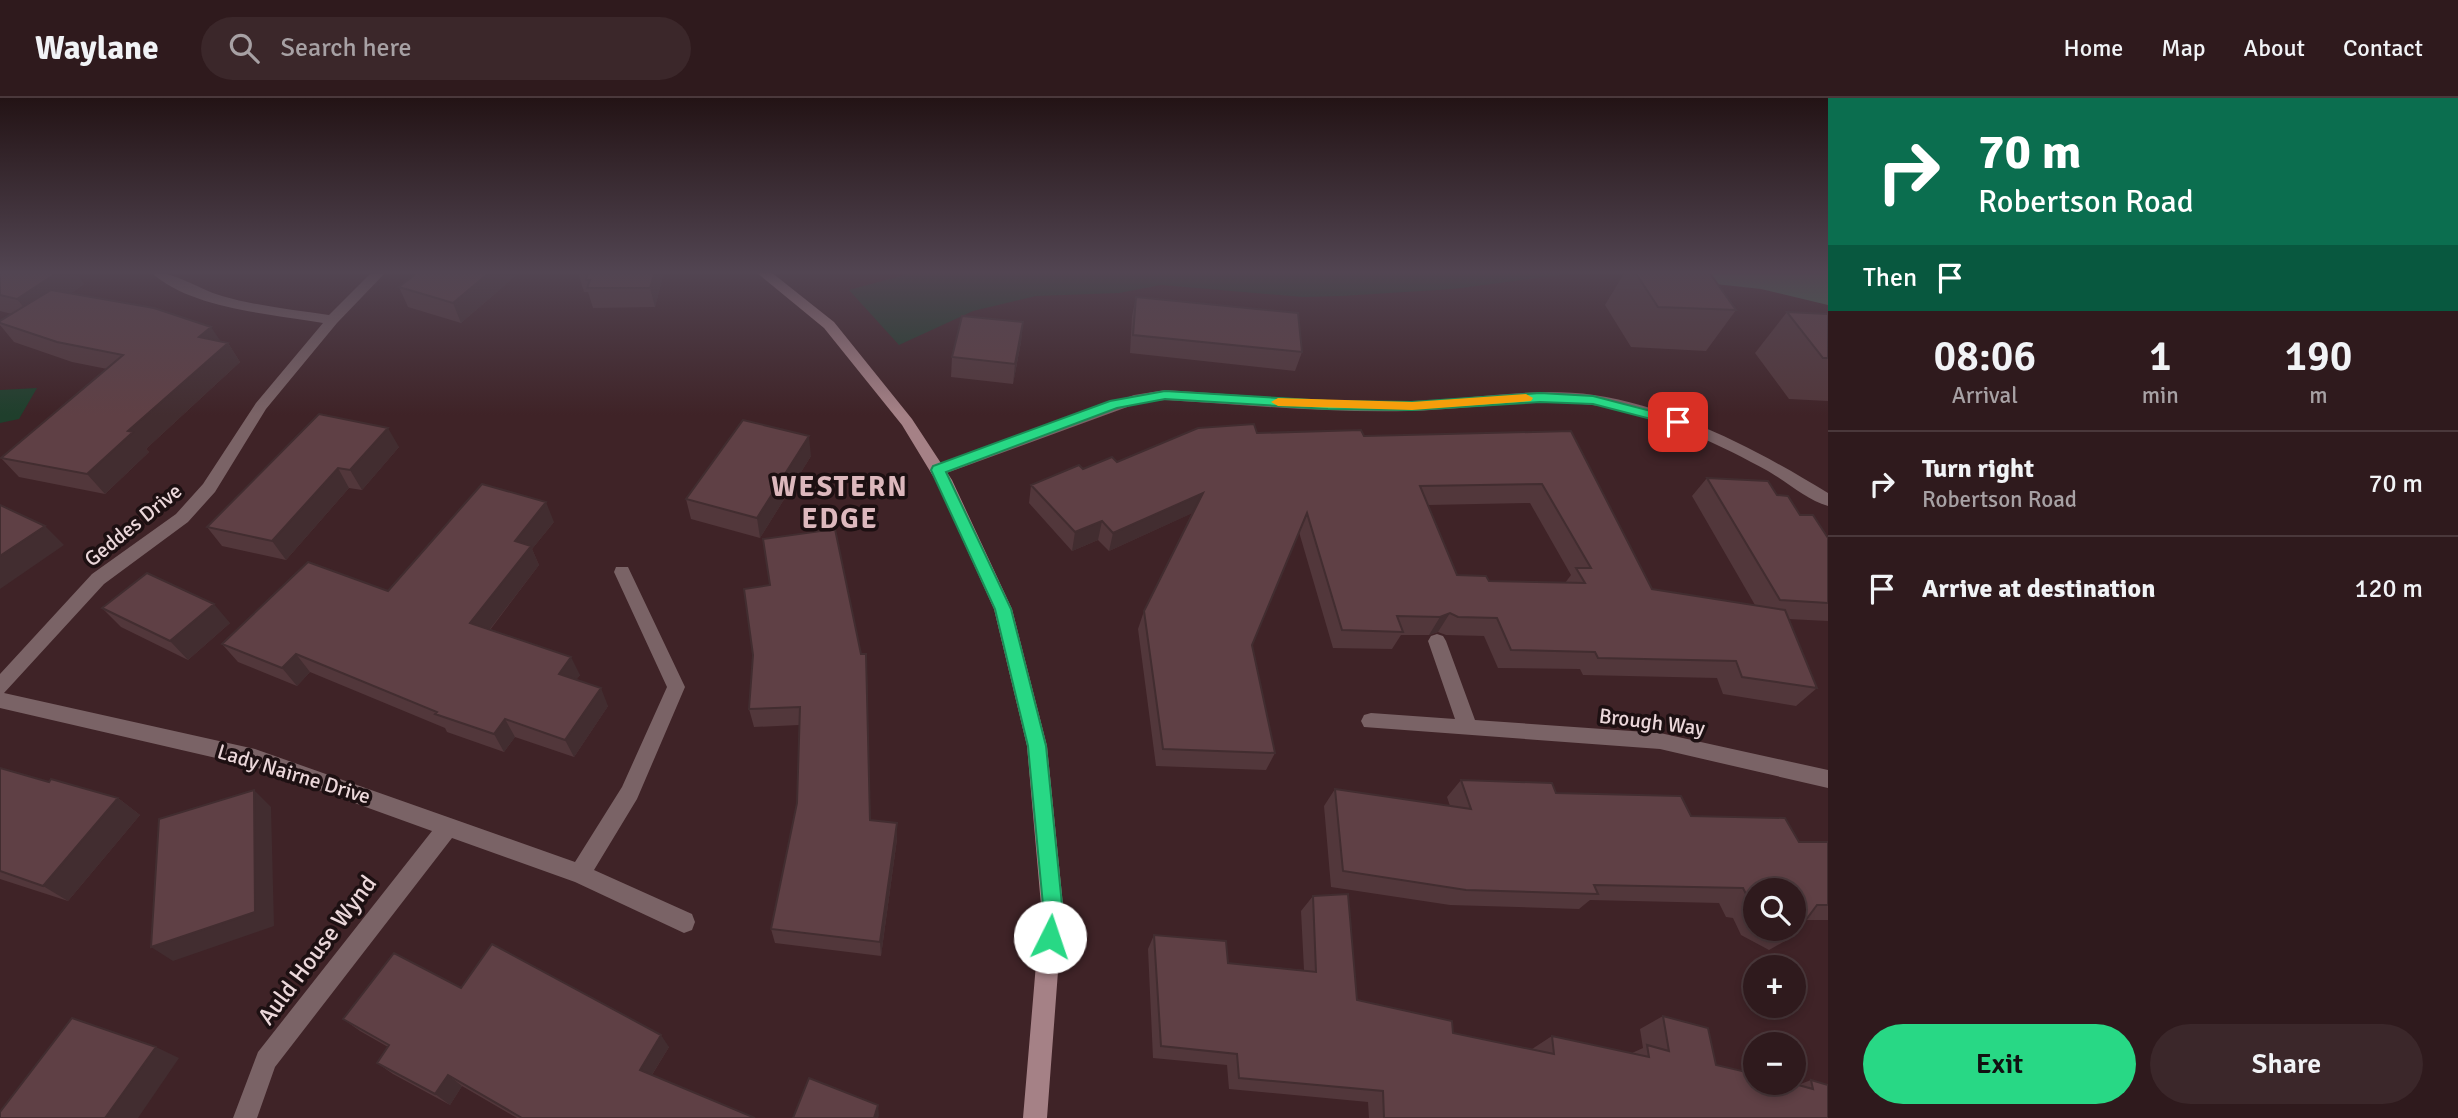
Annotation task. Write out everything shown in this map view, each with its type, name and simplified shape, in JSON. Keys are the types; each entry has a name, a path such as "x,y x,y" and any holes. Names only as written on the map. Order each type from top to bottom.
{"street":[{"name":"Geddes Drive","path":"0,687 98,579 182,518 209,488 261,406 332,320"},
{"path":"821,320 907,422 938,470 1003,609 1037,746 1052,905 1035,1118"},
{"path":"938,470 1139,398 1165,395 1328,405 1412,406 1540,397 1593,400 1678,422 1787,474 1828,500"},
{"path":"580,874 630,793 676,687 622,572"},
{"path":"1437,641 1468,728"},
{"name":"Lady Nairne Drive","path":"0,700 255,758 449,825 580,874 684,922"},
{"name":"Brough Way","path":"1371,721 1660,741 1828,779"},
{"name":"Auld House Wynd","path":"245,1118 266,1060 449,825"}],"green space":[{"path":"876,320 954,320 899,345"},
{"path":"37,388 19,419 0,423 0,390"}],"building":[{"path":"189,320 211,327 199,337 228,343 128,431 133,432 87,474 1,458 123,355 57,342 0,321"},
{"path":"961,320 1023,322 1015,364 952,357"},
{"path":"1134,320 1299,320 1302,352 1133,335"},
{"path":"1793,320 1828,320 1828,358 1823,358"},
{"path":"319,414 388,428 350,470 338,468 272,541 207,527"},
{"path":"743,420 809,436 757,518 686,499"},
{"path":"1254,424 1257,433 1361,430 1364,436 1571,431 1652,589 1785,610 1817,688 1742,677 1736,661 1598,658 1595,652 1511,650 1497,618 1458,617 1450,613 1440,617 1397,616 1403,632 1342,630 1307,513 1252,645 1275,753 1163,749 1144,611 1203,493 1113,533 1102,521 1075,532 1031,485 1079,465 1083,469 1112,457 1117,462 1198,428","holes":["1542,484 1591,568 1576,568 1585,583 1489,581 1486,576 1457,575 1420,486"]},
{"path":"1707,478 1768,481 1777,495 1788,496 1800,515 1813,515 1828,538 1828,603 1780,600"},
{"path":"482,484 546,502 515,541 531,546 470,623 571,657 559,674 601,688 565,740 505,719 494,734 435,714 437,712 296,654 282,668 222,644 308,562 388,591"},
{"path":"0,505 45,526 0,556"},
{"path":"835,529 861,654 866,654 870,820 897,823 880,942 771,929 797,803 800,707 749,709 753,655 744,589 770,585 763,539"},
{"path":"147,573 214,604 170,641 102,608"},
{"path":"0,768 118,798 43,886 0,871"},
{"path":"1461,780 1552,783 1556,793 1681,796 1691,816 1785,818 1799,842 1828,842 1828,905 1817,905 1806,920 1806,878 1743,878 1743,888 1594,885 1598,894 1466,890 1343,871 1335,789 1471,809"},
{"path":"254,790 255,912 151,947 159,819"},
{"path":"1348,894 1357,1000 1452,1021 1453,1033 1554,1054 1552,1036 1649,1057 1647,1045 1669,1051 1663,1016 1708,1028 1716,1065 1743,1071 1743,1095 1806,1095 1806,1087 1813,1089 1811,1080 1828,1085 1828,1118 1384,1118 1383,1091 1239,1078 1237,1054 1161,1046 1154,935 1226,941 1228,963 1316,972 1313,896"},
{"path":"492,944 661,1035 640,1070 755,1118 522,1118 448,1075 435,1094 377,1063 389,1045 343,1019 394,953 461,988"},
{"path":"72,1018 156,1047 105,1118 0,1118 0,1112"},
{"path":"809,1078 878,1105 874,1118 793,1118"}],"slow traffic":[{"path":"1278,402 1412,406 1526,398"}],"district":[{"name":"WESTERN EDGE","path":"840,503"}],"route":[{"path":"1050,937 1052,905 1037,746 1003,609 938,470 964,458 1007,445 1114,404 1165,395 1328,405 1412,406 1540,397 1567,398 1593,400 1678,422"}]}
